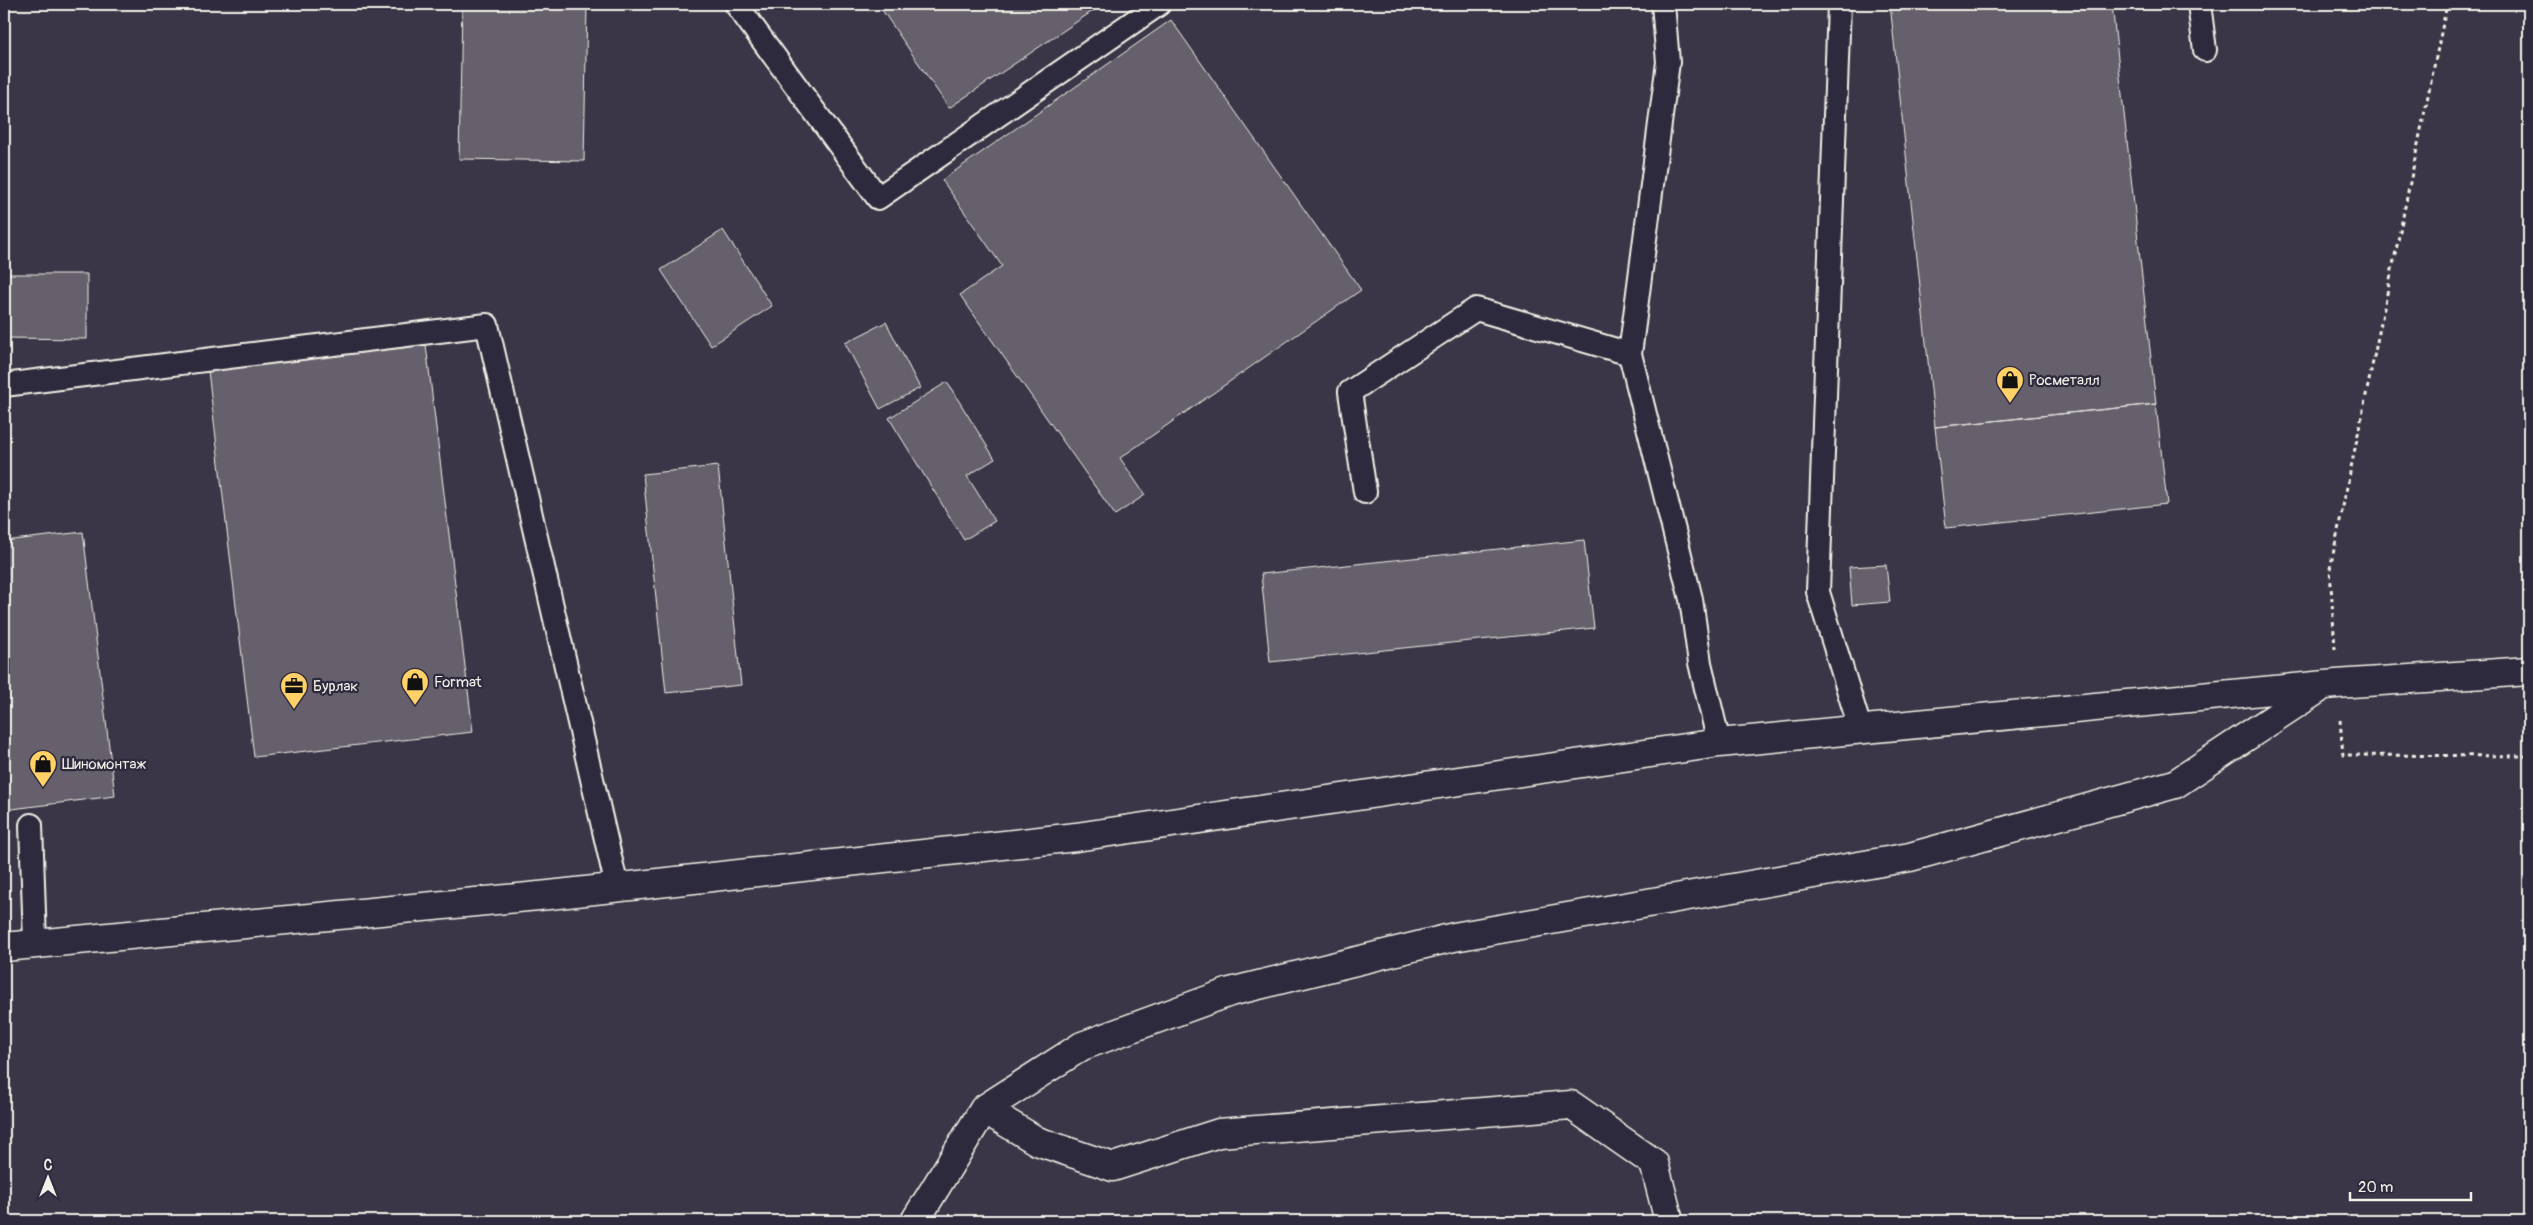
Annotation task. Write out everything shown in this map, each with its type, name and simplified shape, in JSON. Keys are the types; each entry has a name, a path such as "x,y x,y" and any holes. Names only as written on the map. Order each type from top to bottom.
{"street":[{"path":"4,947 35,942 617,888 1076,837 1719,743 1860,728 2321,687 2529,671"},
{"path":"916,1221 984,1109 1082,1046 1230,992 1454,937 1910,857 2175,784 2321,687"},
{"path":"984,1109 1037,1141 1113,1167 1219,1133 1571,1104 1654,1163 1669,1221"}],"lane":[{"path":"736,4 878,198 1159,4"},
{"path":"1662,4 1668,62 1630,354 1690,599 1700,663 1719,743"},
{"path":"1839,4 1818,592 1860,728"},
{"path":"2199,4 2205,50"},
{"path":"1364,492 1350,392 1476,309 1630,354"},
{"path":"4,385 487,325 617,888"},
{"path":"31,825 35,942"}],"path":[{"path":"2330,569 2447,4"},
{"path":"2343,755 2529,756"}],"building":[{"path":"462,4 587,4 584,161 459,159"},
{"path":"878,4 1103,4 949,108"},
{"path":"1890,4 2112,4 2156,404 1935,427"},
{"path":"1171,20 1361,290 1120,458 1145,495 1115,515 960,295 1002,266 942,180"},
{"path":"723,230 772,306 711,346 661,270"},
{"path":"4,274 87,274 87,339 4,338"},
{"path":"886,322 920,388 880,409 845,343"},
{"path":"426,345 473,732 254,757 208,371"},
{"path":"947,382 995,459 967,476 995,521 964,540 889,418"},
{"path":"2156,404 2167,504 1946,528 1935,427"},
{"path":"718,466 741,685 666,693 643,474"},
{"path":"83,532 115,796 4,810 4,541"},
{"path":"1584,540 1594,628 1270,662 1261,574"},
{"path":"1886,565 1890,602 1852,605 1849,567"}],"place":[{"name":"Росметалл","path":"2010,404"},
{"name":"Format","path":"415,706"},
{"name":"Бурлак","path":"294,710"},
{"name":"Шиномонтаж","path":"43,788"}]}
